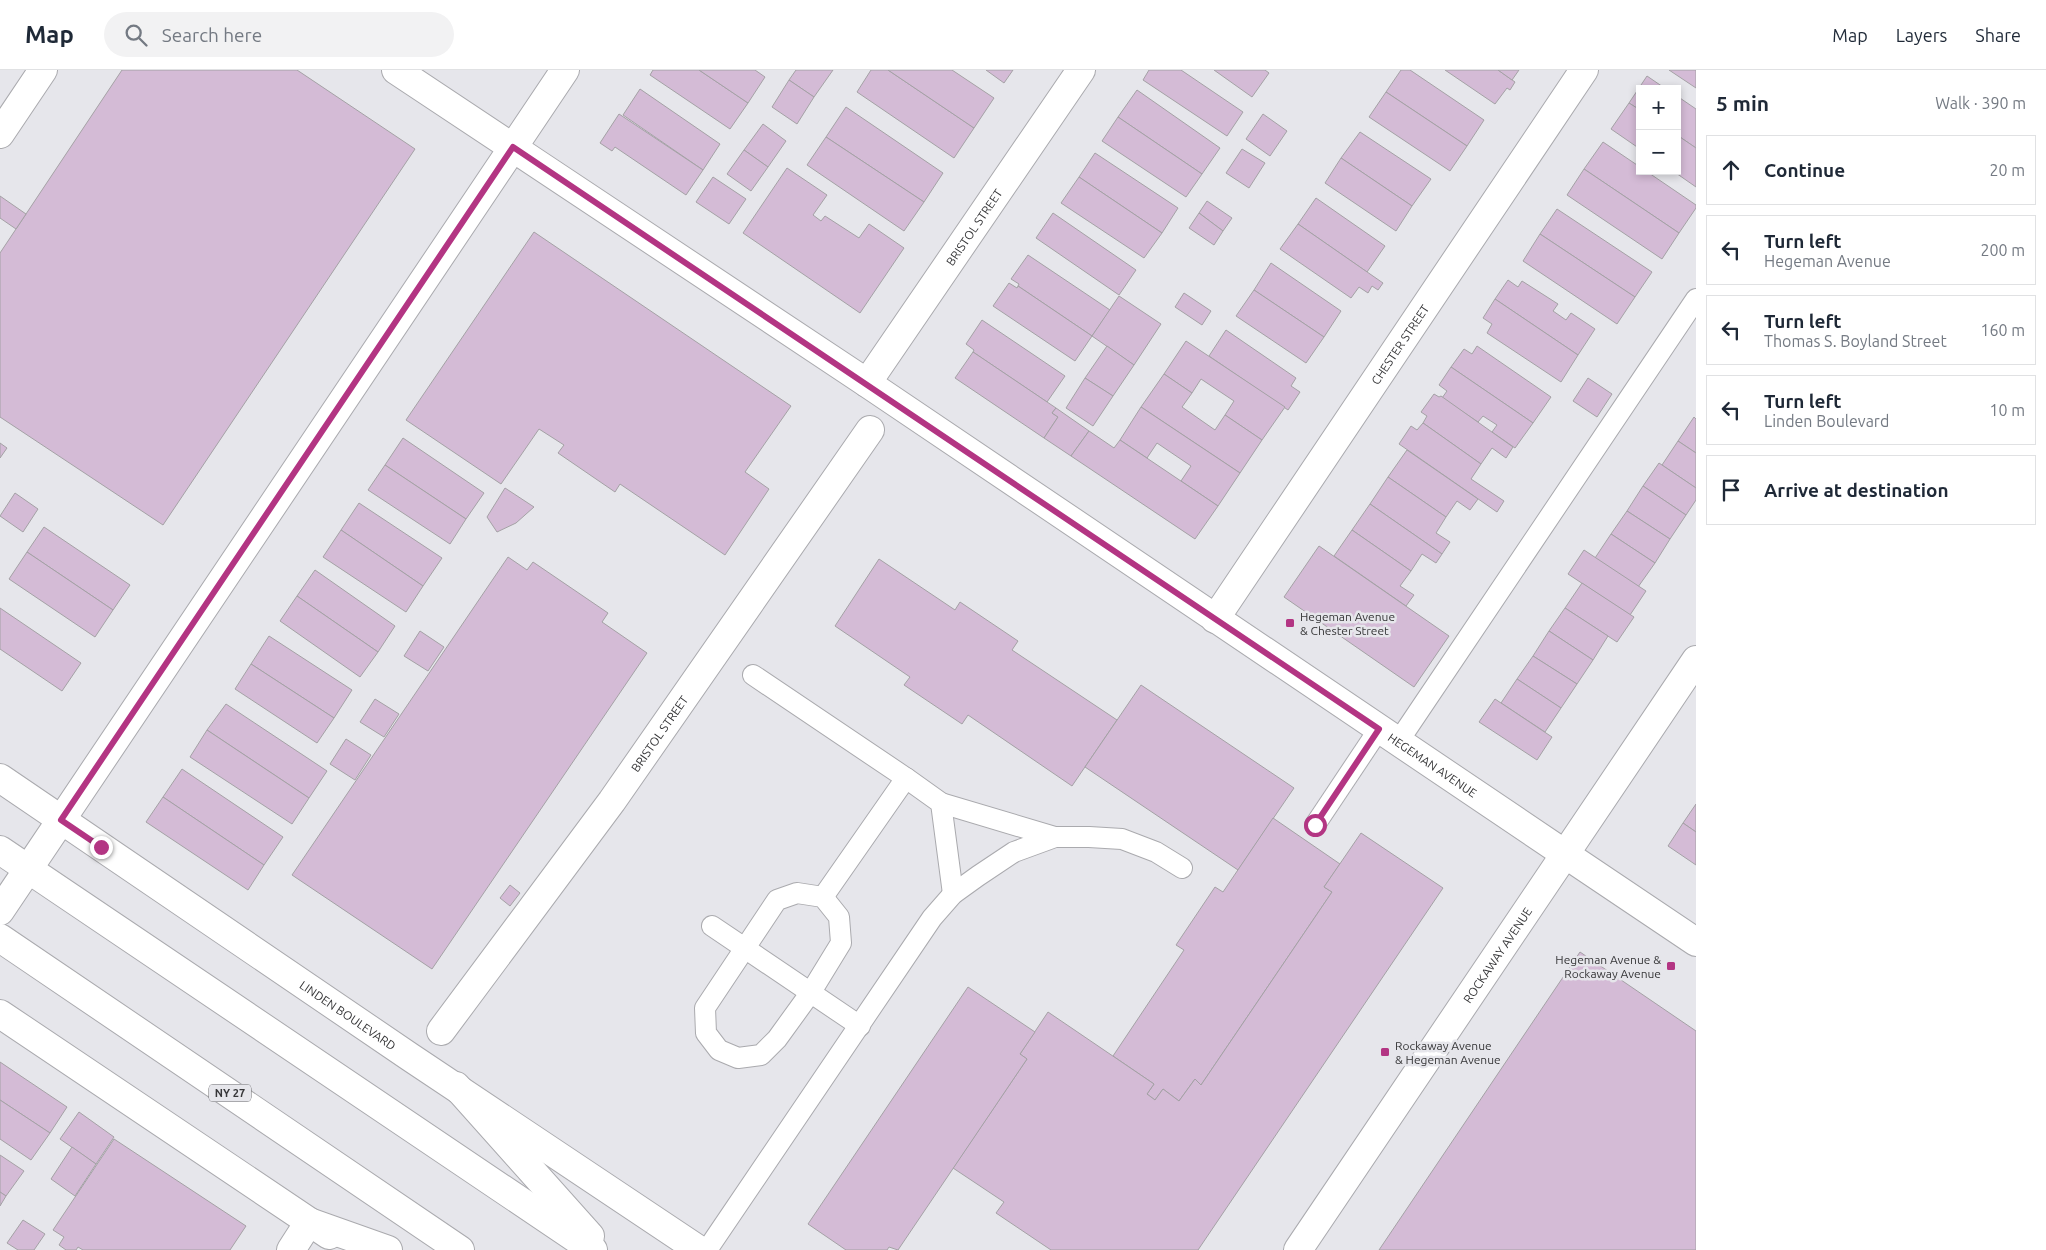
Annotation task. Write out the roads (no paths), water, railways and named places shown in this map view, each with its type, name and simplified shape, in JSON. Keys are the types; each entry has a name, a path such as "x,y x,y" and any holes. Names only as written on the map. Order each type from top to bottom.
{"main road":[{"path":"0,134 43,70"},
{"name":"HEGEMAN AVENUE","path":"396,70 867,383 1696,942"},
{"path":"0,911 565,70"},
{"name":"BRISTOL STREET","path":"867,383 1081,70"},
{"name":"CHESTER STREET","path":"1215,618 1584,70"},
{"name":"BRISTOL STREET","path":"441,1031 612,801 870,430"},
{"name":"ROCKAWAY AVENUE","path":"1298,1250 1696,660"},
{"name":"LINDEN BOULEVARD","path":"0,778 699,1250"},
{"path":"0,850 593,1250"},
{"name":"NY 27","path":"0,938 460,1250"},
{"path":"0,1014 351,1250"},
{"path":"456,1086 603,1250"},
{"path":"291,1250 309,1222"},
{"path":"309,1222 388,1250"}],"lane":[{"path":"1315,825 1389,735 1434,691 1696,299"},
{"path":"753,675 941,803 1055,837 1122,839 1156,852 1182,868"},
{"path":"823,897 906,778"},
{"path":"941,803 953,894"},
{"path":"707,1250 932,918 953,894 1014,852 1055,837"},
{"path":"797,892 823,897 839,917 841,943 777,1039 761,1055 738,1058 720,1050 706,1033 705,1008 744,948 777,900 797,892"},
{"path":"712,926 860,1026"}],"place":[{"name":"Hegeman Avenue & Chester Street","path":"1290,623"},
{"name":"Hegeman Avenue & Rockaway Avenue","path":"1671,966"},
{"name":"Rockaway Avenue & Hegeman Avenue","path":"1385,1052"}]}
